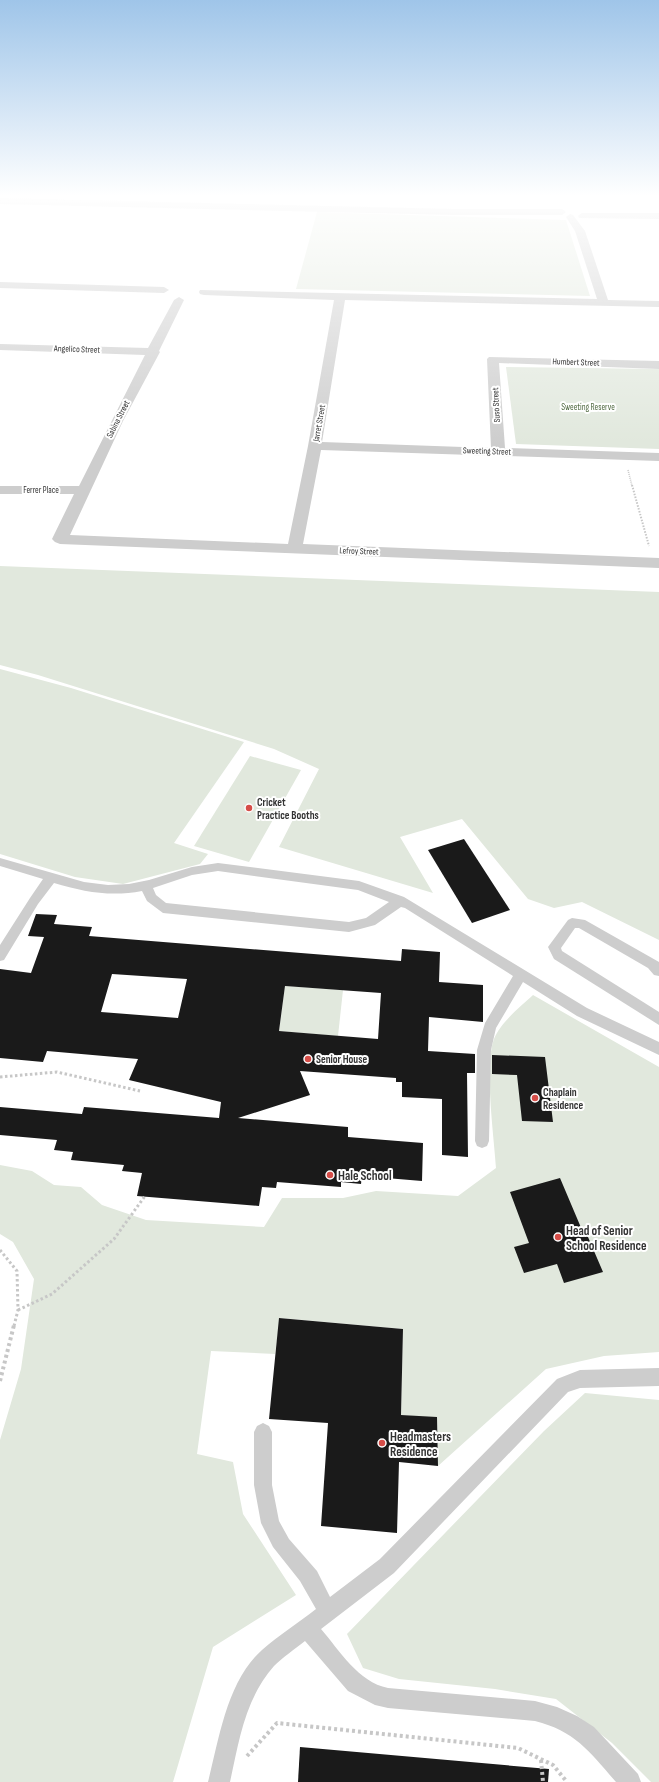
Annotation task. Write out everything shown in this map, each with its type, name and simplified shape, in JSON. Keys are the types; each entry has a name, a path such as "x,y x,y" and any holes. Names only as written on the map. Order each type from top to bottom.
{"street":[{"path":"595,277 603,302"},
{"path":"192,285 202,288 193,297"},
{"path":"0,286 168,288 162,294 164,296 193,297 340,297 659,304"},
{"name":"Sabina Street","path":"60,539 82,490 154,352 193,297"},
{"name":"Jarret Street","path":"295,548 315,446 340,297"},
{"name":"Angelico Street","path":"0,347 154,352"},
{"name":"Humbert Street","path":"493,359 659,364"},
{"name":"Suso Street","path":"493,359 498,451"},
{"name":"Sweeting Street","path":"315,446 659,457"},
{"name":"Ferrer Place","path":"0,490 82,490"},
{"name":"Lefroy Street","path":"60,539 657,562"}],"lane":[{"path":"0,862 84,887 108,890 130,889 146,886 192,871 218,867 343,883 376,891 400,900 582,1012 659,1049"},
{"path":"0,956 34,901 52,877"},
{"path":"146,886 151,898 163,908 349,926 366,924 374,920 400,900"},
{"path":"659,971 653,964 581,923 572,923 554,947 558,955 659,1019"},
{"path":"482,1141 484,1050 490,1027 521,974"},
{"path":"219,1782 235,1714 251,1680 268,1658 387,1566 544,1402 564,1385 580,1379 659,1377"},
{"path":"264,1432 262,1482 265,1499 274,1530 284,1548 313,1583 328,1612"},
{"path":"307,1628 355,1684 369,1693 388,1698 535,1712 552,1715 571,1724 587,1736 630,1782"}],"path":[{"path":"624,456 657,562"},
{"path":"0,1077 57,1072 140,1091"},
{"path":"18,1310 52,1294 114,1239 145,1196"},
{"path":"0,1250 17,1271 18,1310 0,1381"},
{"path":"244,1760 277,1724 518,1748 553,1765 568,1782"},
{"path":"542,1760 543,1782"}],"green space":[{"path":"299,277 584,277 590,296 296,289"},
{"name":"Sweeting Reserve","path":"506,367 659,369 659,449 516,444"},
{"path":"0,566 659,592 659,940 582,902 554,908 528,899 462,819 400,837 433,893 279,847 319,769 274,749 38,675 0,665"},
{"path":"0,669 71,688 244,742 174,843 208,854 200,864 123,884 75,877 0,854"},
{"name":"Cricket Practice Booths","path":"250,756 301,770 249,862 194,846"},
{"path":"285,986 343,990 338,1036 279,1031"},
{"path":"533,995 659,1067 659,1352 604,1356 546,1369 438,1466 437,1418 401,1415 403,1329 280,1318 275,1354 211,1351 197,1454 233,1462 243,1514 296,1595 213,1647 173,1782 0,1782 0,1440 21,1369 34,1279 13,1242 0,1234 0,1165 32,1171 54,1185 81,1187 102,1205 146,1220 264,1227 282,1198 343,1198 376,1191 458,1196 496,1168 490,1083 491,1051 494,1039 501,1027 511,1015"},
{"path":"585,1393 659,1400 659,1782 651,1782 612,1743 556,1699 495,1689 399,1679 363,1668 347,1634 544,1431"}],"building":[{"path":"464,839 510,910 472,923 428,850"},
{"name":"Senior House","path":"36,914 57,915 54,924 92,927 89,936 401,961 402,949 440,952 439,982 483,985 483,1022 429,1017 428,1051 475,1054 475,1073 467,1073 468,1157 442,1155 442,1099 402,1097 402,1082 396,1082 396,1078 300,1071 310,1095 238,1118 348,1127 348,1137 423,1143 422,1181 362,1176 361,1184 341,1182 341,1187 277,1182 276,1188 262,1187 259,1206 137,1196 142,1173 122,1171 124,1165 71,1160 73,1152 54,1150 57,1140 0,1135 0,1107 82,1114 84,1107 219,1118 221,1102 129,1080 138,1059 47,1051 43,1062 0,1058 0,969 31,973 44,937 28,936","holes":["112,974 187,979 178,1018 101,1012","285,986 381,993 378,1039 279,1031"]},
{"name":"Chaplain Residence","path":"492,1055 545,1057 553,1122 522,1121 517,1075 492,1074"},
{"name":"Head of Senior School Residence","path":"560,1178 582,1230 585,1230 603,1272 564,1283 557,1264 524,1273 514,1247 529,1243 510,1192"},
{"name":"Headmasters Residence","path":"279,1318 403,1329 401,1415 437,1417 438,1466 399,1462 397,1533 321,1526 328,1423 269,1419"},
{"path":"300,1747 549,1769 548,1782 298,1782"}],"place":[{"name":"Cricket Practice Booths","path":"249,808"},
{"name":"Senior House","path":"308,1059"},
{"name":"Chaplain Residence","path":"535,1098"},
{"name":"Hale School","path":"330,1175"},
{"name":"Head of Senior School Residence","path":"558,1237"},
{"name":"Headmasters Residence","path":"382,1443"}]}
